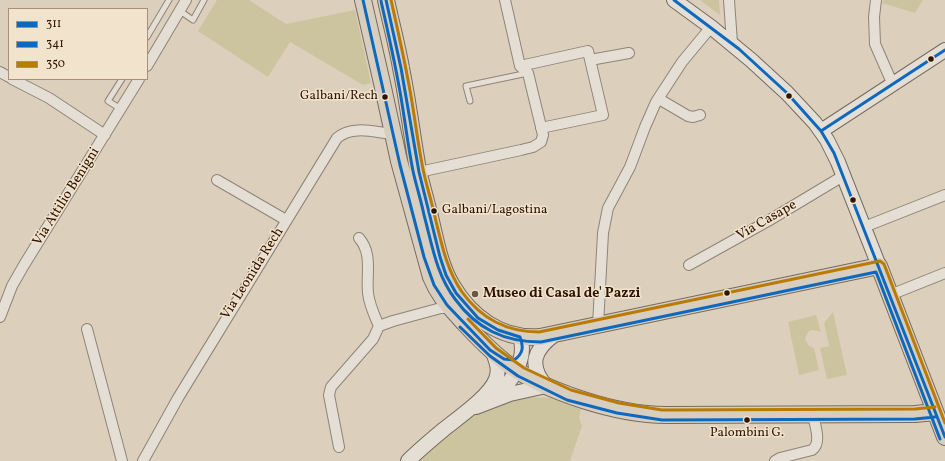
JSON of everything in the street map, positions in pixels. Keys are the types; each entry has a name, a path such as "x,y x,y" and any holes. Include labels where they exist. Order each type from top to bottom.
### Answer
{"main road":[{"path":"363,0 392,134 428,269 439,294 493,352 519,362 546,386 569,395 589,402 655,414 813,415 915,414 935,412"},
{"path":"386,0 402,68 419,172 440,257 451,285 478,318 498,330 520,337 536,338 878,266 945,437"}],"street":[{"path":"419,172 521,150 533,147 541,142 543,135 528,74 520,66 505,0"},
{"path":"674,0 732,43 780,85 808,115 834,153 878,266"},
{"path":"729,0 732,43"},
{"path":"876,0 874,17 875,44 893,85"},
{"path":"148,64 183,4"},
{"path":"598,326 603,233 606,216 612,200 630,167 645,127 659,98 682,62 711,26"},
{"path":"820,131 945,50"},
{"path":"520,66 588,51 603,115 541,128"},
{"path":"590,60 629,53"},
{"path":"14,80 49,98 105,135"},
{"name":"Via Attilio Benigni","path":"0,317 12,286 24,265 138,80"},
{"path":"659,98 688,116 693,117 700,115"},
{"name":"Via Leonida Rech","path":"143,461 178,398 337,138 346,132 356,130 392,134"},
{"name":"Via Casape","path":"689,265 768,221 843,176"},
{"path":"217,180 286,220"},
{"path":"864,228 945,195"},
{"path":"359,238 366,248 369,263 369,298 379,326"},
{"path":"890,295 945,272"},
{"path":"339,447 329,390 373,339 379,326 385,323 441,308 451,308"},
{"path":"87,330 122,461"},
{"path":"468,410 522,390 546,386 538,374 536,356 541,346 554,335"},
{"path":"492,400 502,390 519,362 523,346 520,337"},
{"path":"408,461 488,391 496,379 498,364 493,352"},
{"path":"775,461 780,458 809,451 816,446 817,439 813,415"}],"lane":[{"path":"148,35 169,0"},
{"path":"183,4 193,20 204,0"},
{"path":"470,101 466,86 528,74"},
{"path":"121,80 108,101 121,109"}],"shaded area":[{"path":"217,0 249,0 286,24 355,10 371,83 363,85 290,42 268,77 198,31"},
{"path":"700,0 719,0 720,15"},
{"path":"884,0 923,0 915,13 882,3"},
{"path":"833,312 847,375 827,379 820,348 829,346 824,323"},
{"path":"816,315 821,332 811,330 808,332 805,339 809,346 814,348 819,370 799,375 788,322"},
{"path":"525,397 550,398 581,409 579,418 582,426 570,461 417,461 446,435 482,410"}],"transit line":[{"name":"311","path":"363,0 400,165 424,257 434,285 447,305 490,350 504,359 514,360 522,350 520,337 498,330 478,318 456,293 446,275 440,257 419,172 401,68 386,0"},
{"name":"350","path":"391,0 410,91 423,169 448,264 456,283 462,292 470,302 487,317 506,327 516,330 539,332 880,261 884,264 945,423"},
{"name":"311","path":"674,0 739,49 787,93 821,131 834,153 945,437"},
{"name":"341","path":"381,1 400,92 413,171 435,258 443,279 455,299 463,309 482,326 492,332 515,340 541,342 876,272 940,439"},
{"name":"311","path":"821,131 945,50"},
{"name":"350","path":"468,319 496,348 524,368 571,390 619,403 662,410 915,409 935,407"},
{"name":"341","path":"460,327 490,356 518,376 567,400 617,413 662,420 915,419 935,417"}],"place":[{"name":"Galbani/Rech","path":"385,97"},
{"name":"Galbani/Lagostina","path":"434,211"},
{"name":"Museo di Casal de' Pazzi","path":"475,294"},
{"name":"Palombini G.","path":"747,420"}]}
